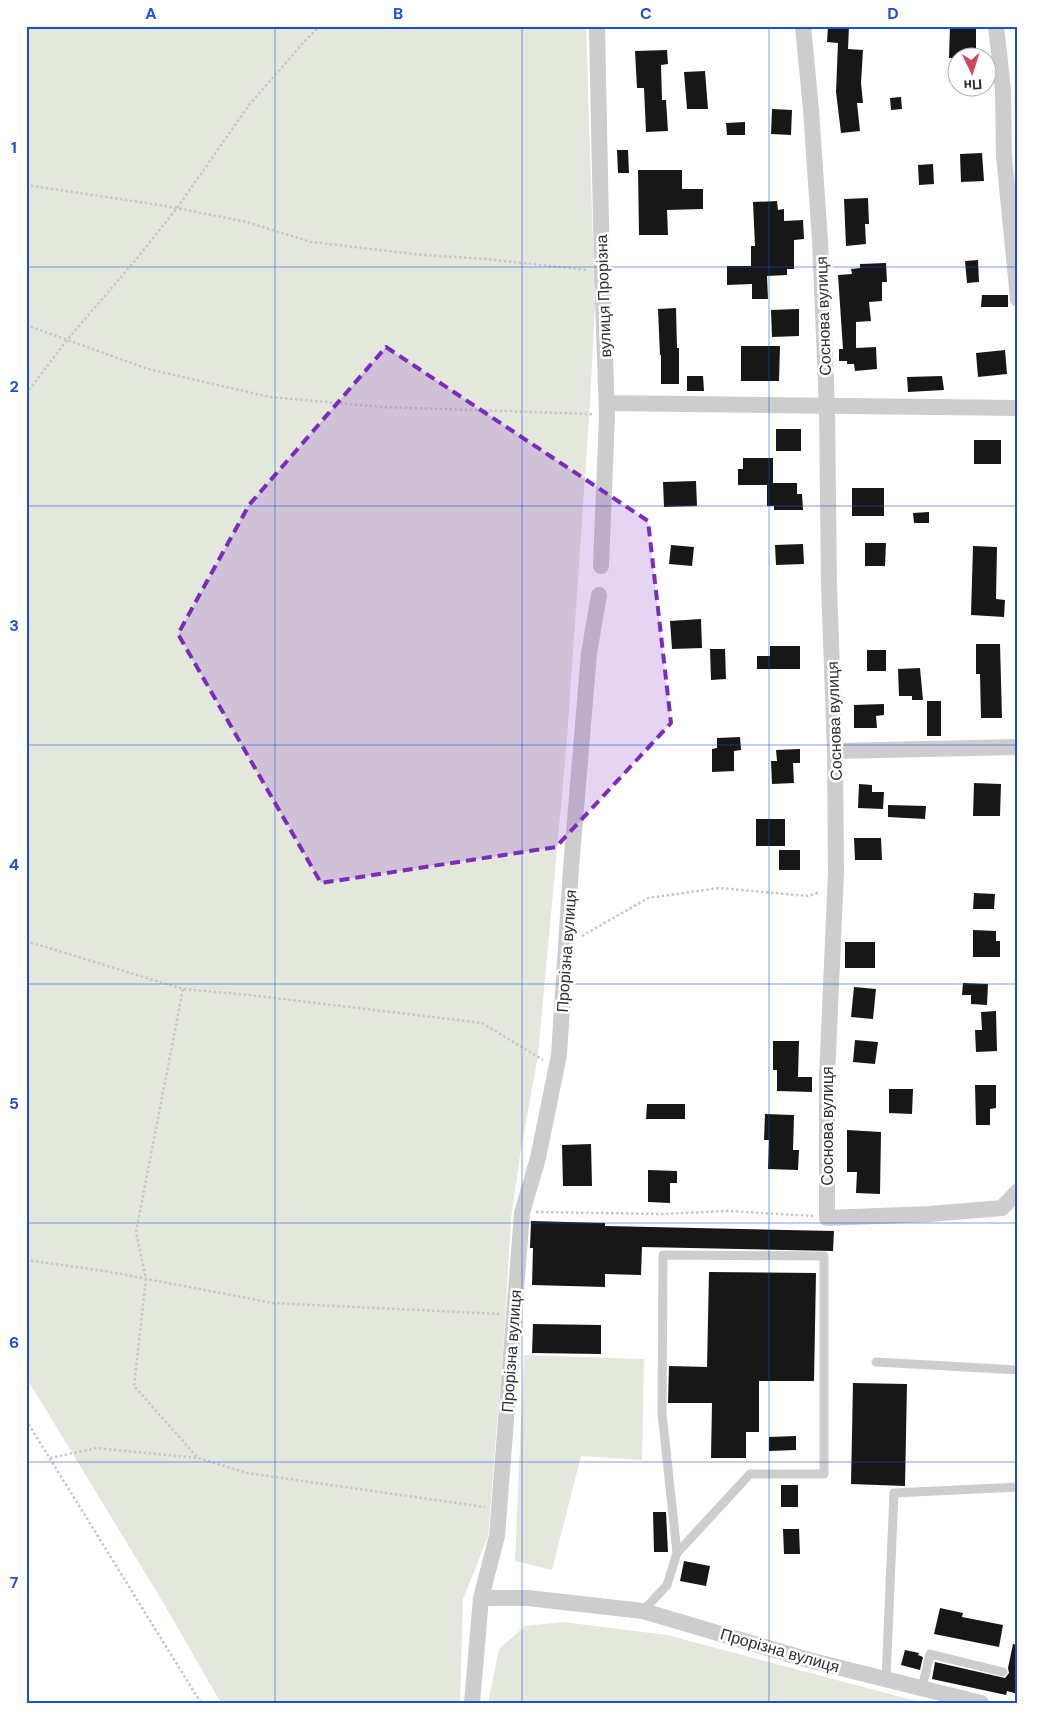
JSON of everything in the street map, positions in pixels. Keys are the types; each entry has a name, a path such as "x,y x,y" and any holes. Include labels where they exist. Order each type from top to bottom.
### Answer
{"street":[{"name":"вулиця Прорізна","path":"597,26 607,409 601,566"},
{"name":"Соснова вулиця","path":"803,26 820,241 827,406 829,586 835,751 835,887 826,1077 827,1218"},
{"path":"996,26 1003,90 1004,156 1018,299"},
{"path":"607,409 827,406 1018,408"},
{"name":"Прорізна вулиця","path":"599,595 589,653 557,1069 538,1158 522,1213 497,1536 481,1598 528,1598 643,1611 809,1660 981,1703"},
{"path":"835,751 1018,747"},
{"path":"827,1218 930,1214 1002,1208 1018,1191"},
{"path":"472,1703 481,1598"}],"lane":[{"path":"643,1611 667,1585 677,1552 662,1413 663,1255 824,1256 824,1474 750,1474 677,1552"},
{"path":"876,1362 1018,1370"},
{"path":"886,1679 894,1493 1018,1487"},
{"path":"922,1688 930,1654 1003,1672"}],"path":[{"path":"26,394 67,340 139,256 177,208 249,106 320,26"},
{"path":"26,185 177,208 246,222 311,242 602,272"},
{"path":"26,325 148,369 270,397 383,408 607,409"},
{"path":"566,945 648,898 719,888 808,896 835,887"},
{"path":"26,941 183,989 250,994 482,1023 557,1069"},
{"path":"183,989 136,1232 146,1279 134,1386 198,1458"},
{"path":"522,1213 661,1214 727,1210 827,1218"},
{"path":"26,1260 105,1271 273,1303 514,1314"},
{"path":"26,1420 201,1703"},
{"path":"50,1458 97,1448 198,1458 247,1474 499,1509"}],"highlighted area":[{"path":"386,347 648,521 671,723 556,847 321,883 178,634 249,505"}],"shaded area":[{"path":"26,26 586,26 595,305 567,740 538,1056 520,1155 511,1219 504,1337 488,1537 463,1599 460,1703 221,1703 164,1604 26,1377"},
{"path":"524,1355 644,1359 642,1460 581,1456 552,1570 515,1561"},
{"path":"563,1622 667,1635 924,1703 488,1703 499,1649 525,1626"}],"building":[{"path":"828,26 849,26 848,49 863,50 861,83 863,103 857,103 860,131 841,133 836,92 838,43 827,42"},
{"path":"950,26 976,26 976,48 949,48"},
{"path":"667,50 668,64 661,65 662,100 666,100 668,131 646,132 644,88 637,88 635,51"},
{"path":"705,71 708,109 687,109 684,72"},
{"path":"901,97 902,109 891,110 890,98"},
{"path":"772,109 792,110 791,135 771,134"},
{"path":"745,122 745,135 727,135 726,123"},
{"path":"617,150 628,150 629,173 618,173"},
{"path":"982,153 984,181 961,182 960,154"},
{"path":"933,164 934,184 919,185 918,165"},
{"path":"638,170 682,170 682,189 703,189 703,209 667,210 668,235 639,235"},
{"path":"868,198 869,224 865,224 866,244 846,246 844,199"},
{"path":"777,201 778,210 784,209 784,221 803,220 804,239 794,240 794,269 787,269 787,275 767,276 768,299 752,299 752,284 727,285 727,266 751,266 751,246 755,246 753,202"},
{"path":"978,260 979,282 967,283 965,261"},
{"path":"886,263 887,282 882,282 882,301 869,302 871,321 856,322 856,348 876,347 877,369 855,371 854,364 847,364 847,361 839,361 839,349 843,349 838,275 852,274 851,269 860,268 860,264"},
{"path":"982,295 1008,295 1008,307 981,307"},
{"path":"676,308 679,384 661,384 658,309"},
{"path":"799,309 799,336 772,337 771,310"},
{"path":"741,346 780,346 779,381 741,381"},
{"path":"1005,350 1007,374 978,377 976,353"},
{"path":"687,376 703,376 704,391 687,391"},
{"path":"942,376 944,390 908,392 907,377"},
{"path":"776,429 801,429 801,451 776,451"},
{"path":"974,440 1001,440 1001,464 974,464"},
{"path":"743,458 773,458 773,483 797,483 797,494 802,494 803,510 774,510 774,506 767,506 767,485 738,485 738,469 743,469"},
{"path":"696,481 697,506 664,507 663,482"},
{"path":"852,488 884,488 884,516 852,516"},
{"path":"929,512 929,523 914,523 913,513"},
{"path":"865,543 886,543 885,566 865,566"},
{"path":"803,544 804,564 776,565 775,545"},
{"path":"671,545 694,547 692,566 669,564"},
{"path":"973,546 997,547 996,599 1005,600 1004,617 971,615"},
{"path":"701,619 702,648 672,649 670,621"},
{"path":"976,644 1000,644 1002,718 981,718 980,674 976,674"},
{"path":"770,646 800,646 800,669 757,669 757,656 770,656"},
{"path":"710,649 725,649 726,679 711,680"},
{"path":"867,650 886,650 886,671 867,671"},
{"path":"920,668 923,700 912,700 912,696 899,696 898,669"},
{"path":"927,701 941,701 941,736 927,736"},
{"path":"884,704 884,715 876,716 877,728 854,728 854,705"},
{"path":"740,737 741,750 734,751 734,771 712,772 712,749 717,748 717,738"},
{"path":"800,749 800,763 793,763 794,783 772,784 771,761 777,761 776,750"},
{"path":"974,783 1001,784 1000,816 973,816"},
{"path":"859,784 872,785 872,792 884,792 883,809 858,808"},
{"path":"888,805 926,806 925,819 888,817"},
{"path":"756,819 785,819 785,846 756,846"},
{"path":"854,838 881,838 882,860 855,860"},
{"path":"779,850 800,850 800,870 779,870"},
{"path":"974,893 995,894 994,909 973,909"},
{"path":"973,930 996,931 996,941 1000,941 1000,957 973,957"},
{"path":"845,942 875,942 875,968 845,968"},
{"path":"963,983 988,984 987,1005 971,1004 971,995 962,995"},
{"path":"854,987 876,989 873,1019 851,1017"},
{"path":"996,1011 997,1051 976,1052 975,1030 982,1030 981,1012"},
{"path":"855,1040 878,1042 875,1064 853,1062"},
{"path":"773,1041 799,1041 798,1077 812,1077 812,1092 777,1091 777,1070 773,1070"},
{"path":"975,1085 996,1085 996,1108 990,1109 990,1125 976,1125"},
{"path":"889,1089 913,1089 912,1114 889,1113"},
{"path":"647,1104 685,1104 685,1119 646,1119"},
{"path":"765,1114 794,1115 793,1150 799,1150 798,1170 768,1169 769,1140 764,1140"},
{"path":"847,1130 881,1132 880,1194 856,1193 857,1172 847,1172"},
{"path":"591,1144 592,1186 563,1186 562,1145"},
{"path":"648,1170 677,1171 677,1183 670,1183 670,1203 648,1202"},
{"path":"531,1221 605,1223 605,1226 834,1231 833,1251 642,1247 641,1275 605,1274 605,1287 532,1285 533,1248 530,1248"},
{"path":"709,1272 816,1273 814,1381 759,1381 759,1432 746,1432 746,1458 711,1458 712,1403 668,1403 669,1366 707,1367"},
{"path":"533,1324 601,1325 601,1354 532,1353"},
{"path":"853,1383 907,1384 905,1486 851,1484"},
{"path":"796,1436 796,1450 769,1451 769,1437"},
{"path":"781,1485 798,1485 798,1507 781,1507"},
{"path":"653,1512 666,1512 668,1552 654,1552"},
{"path":"783,1529 799,1529 800,1554 784,1554"},
{"path":"684,1561 710,1566 706,1586 680,1581"},
{"path":"940,1608 963,1613 962,1617 1003,1625 999,1647 934,1634"},
{"path":"1013,1644 1018,1645 1018,1694 1007,1691 1006,1695 932,1679 935,1662 1005,1678 1009,1673 1008,1668"},
{"path":"905,1650 919,1653 918,1655 923,1657 920,1670 901,1665"}]}
